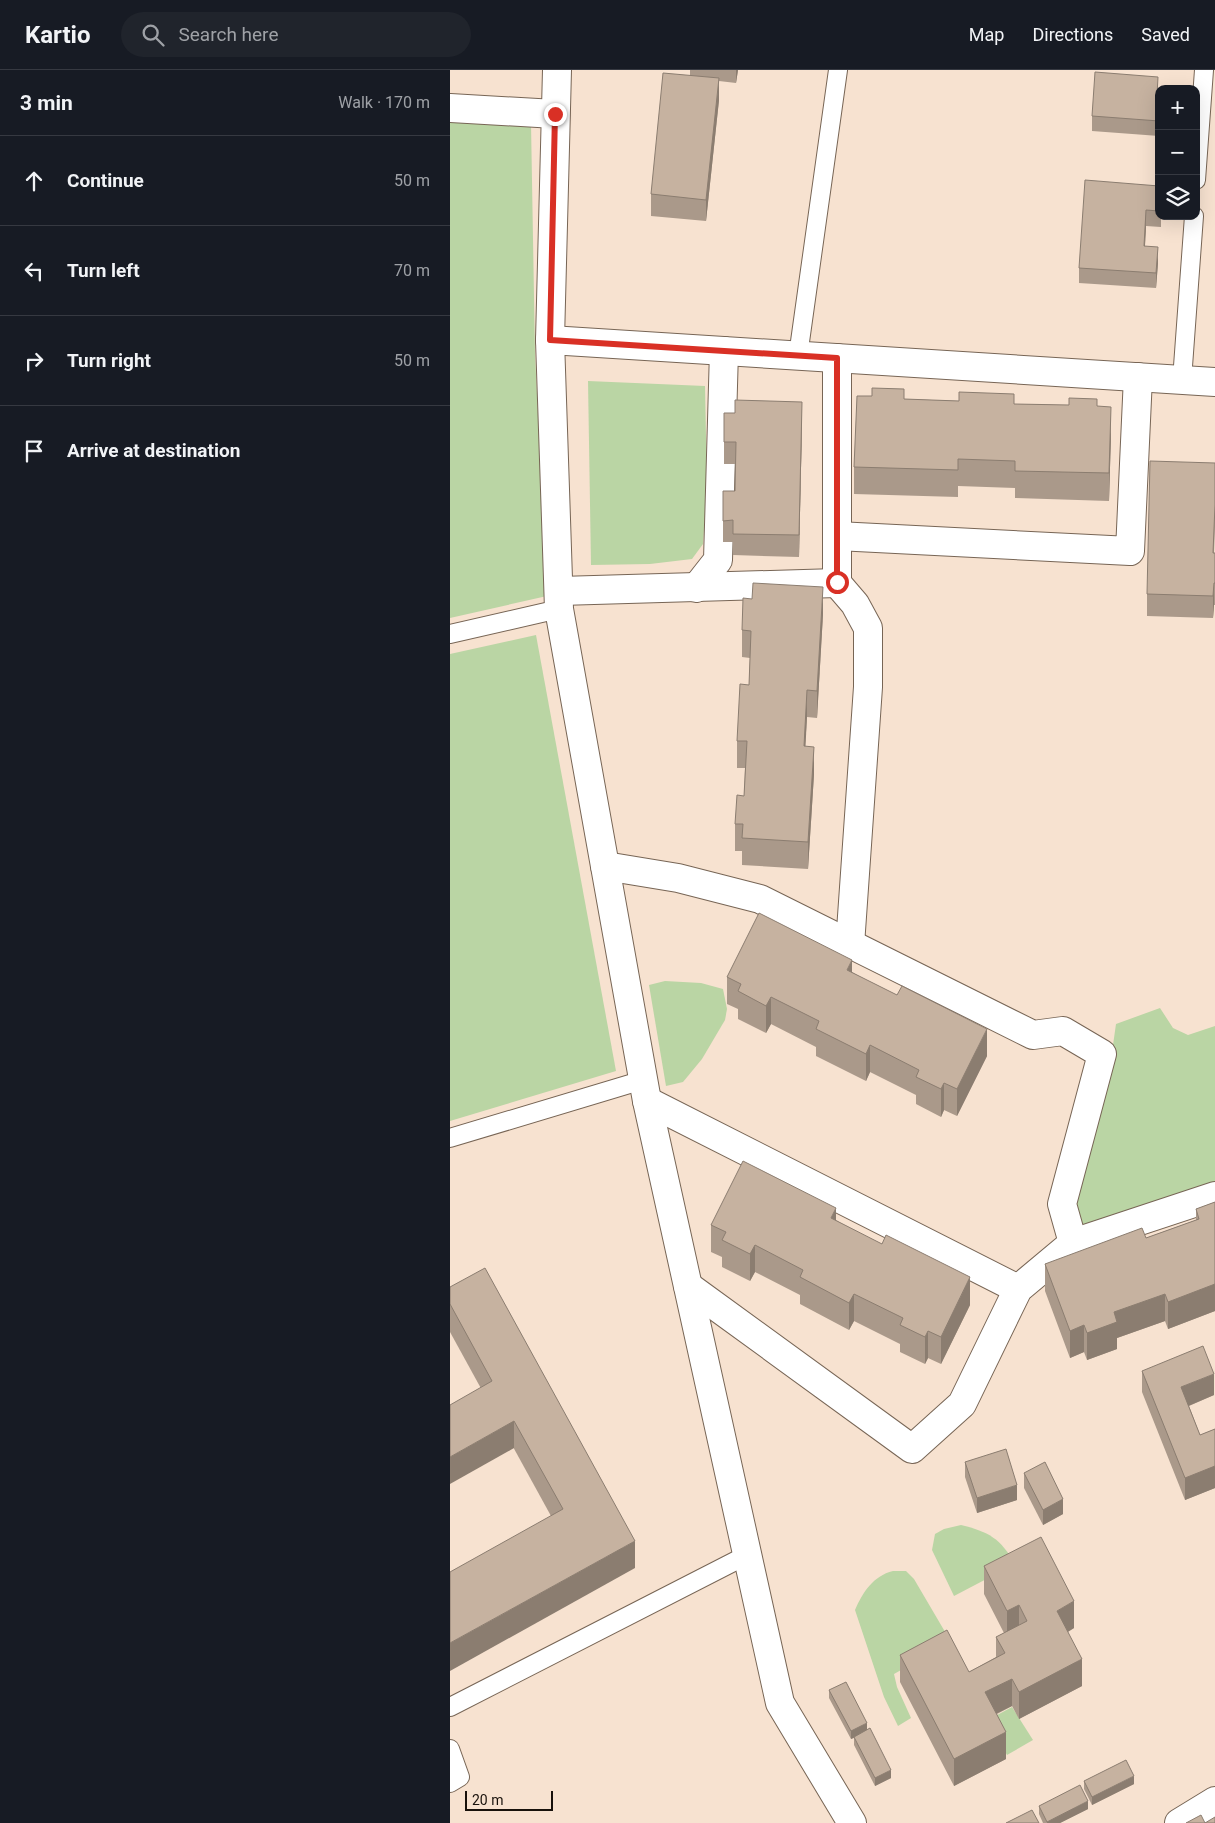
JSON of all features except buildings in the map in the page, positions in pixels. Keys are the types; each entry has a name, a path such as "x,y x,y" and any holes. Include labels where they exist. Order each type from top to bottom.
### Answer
{"street":[{"path":"557,70 550,340 560,600 645,1091 780,1703 852,1823"},
{"path":"450,108 555,114"},
{"path":"550,340 1215,382"},
{"path":"696,588 718,560 724,351"},
{"path":"837,358 837,582 856,604 868,628 868,687 850,945"},
{"path":"837,536 1130,551 1138,377"},
{"path":"560,600 696,588 837,582"},
{"path":"605,866 678,878 760,899 1033,1035 1063,1031 1102,1054 1062,1204 1072,1243"},
{"path":"645,1091 1018,1289"},
{"path":"688,1286 912,1449 962,1404 1018,1289 1072,1243 1215,1196"},
{"path":"1179,1823 1215,1801"}],"lane":[{"path":"798,356 838,70"},
{"path":"1196,175 1204,70"},
{"path":"1182,380 1194,220"},
{"path":"450,634 560,600"},
{"path":"450,1138 645,1091"},
{"path":"450,1707 747,1555"},
{"path":"450,1749 460,1778 450,1783"}],"green space":[{"path":"450,122 531,123 535,354 547,596 450,618"},
{"path":"588,381 705,386 707,486 703,544 692,559 650,564 591,565"},
{"path":"536,635 616,1071 450,1121 450,654"},
{"path":"665,981 701,983 723,989 727,1009 725,1020 702,1059 683,1082 666,1086 649,985"},
{"path":"1160,1008 1173,1028 1188,1035 1215,1026 1215,1183 1078,1226 1071,1203 1112,1052 1116,1024"},
{"path":"961,1525 979,1530 993,1537 1010,1555 1015,1564 954,1596 932,1550 935,1534 944,1529"},
{"path":"906,1571 914,1579 951,1642 894,1674 897,1687 911,1718 898,1726 884,1697 855,1610 869,1586 886,1573"},
{"path":"1012,1707 1033,1740 1007,1755 988,1720"}],"route":[{"path":"555,114 550,340 837,358 837,582"}]}
